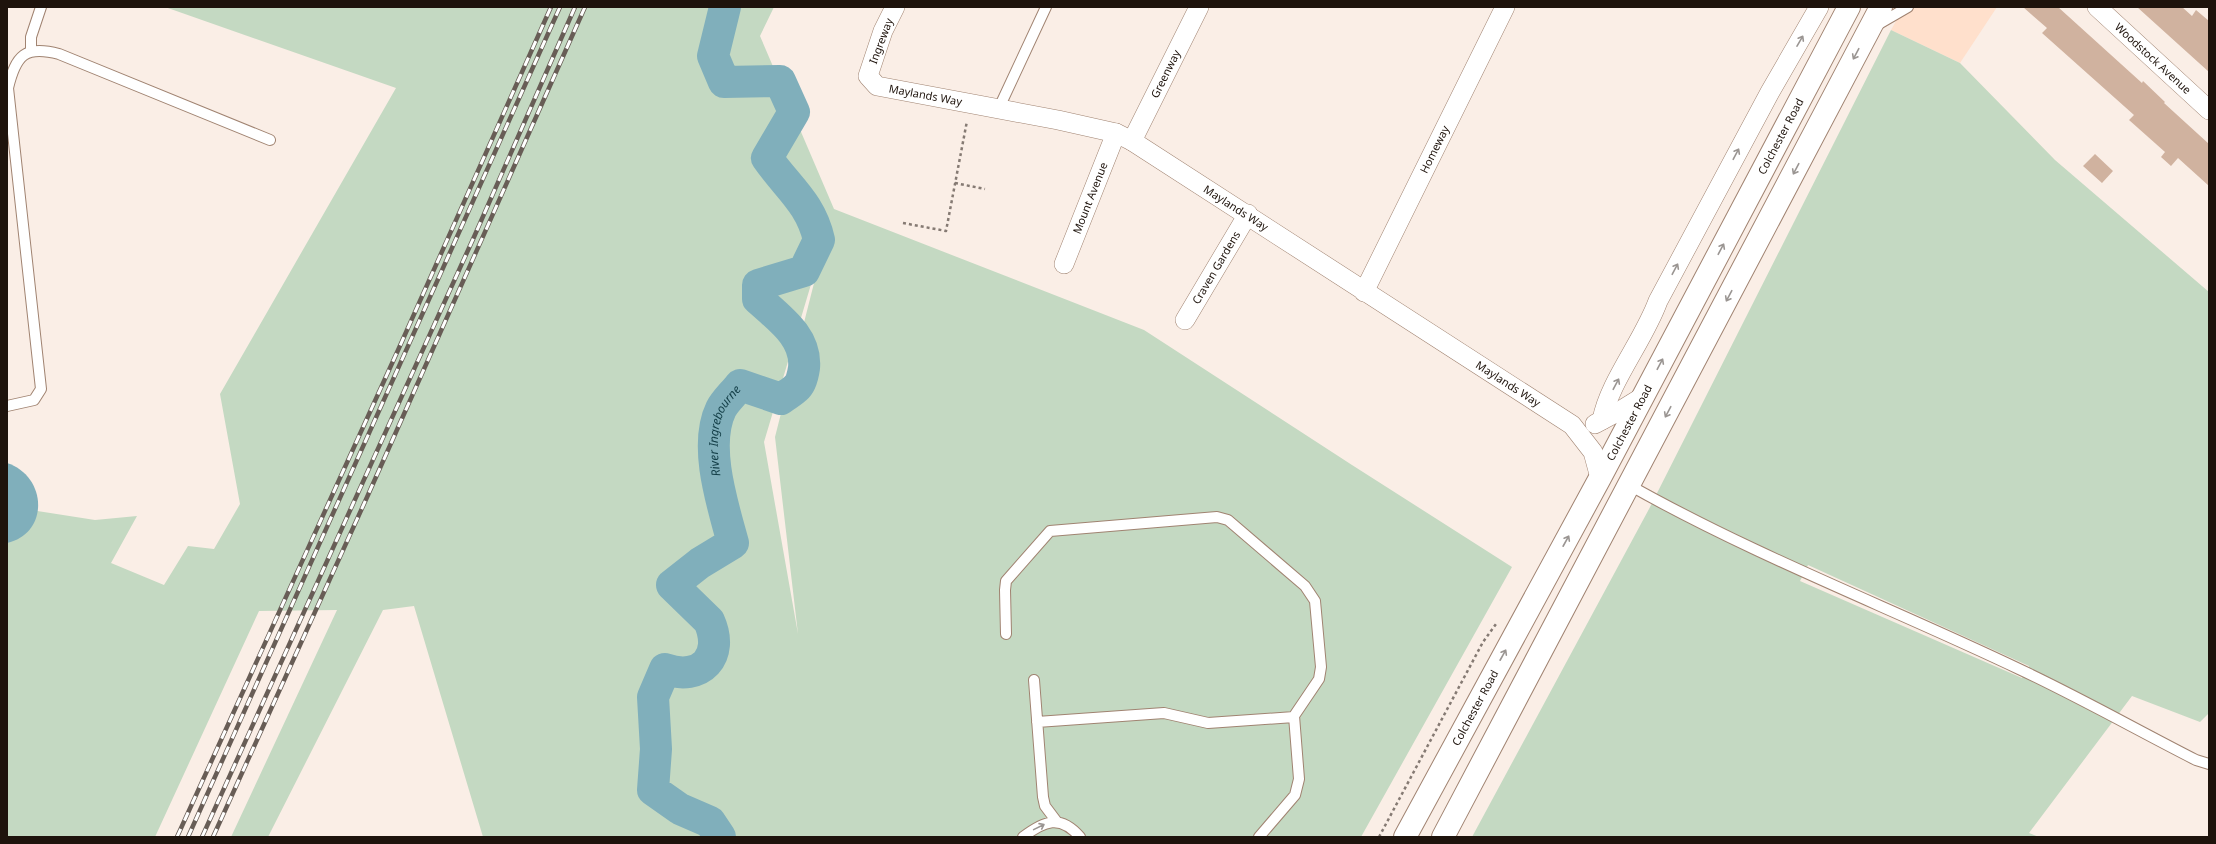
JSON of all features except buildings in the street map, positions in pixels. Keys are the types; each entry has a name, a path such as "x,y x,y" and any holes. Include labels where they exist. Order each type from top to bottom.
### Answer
{"highway":[{"path":"1443,837 1881,7"},
{"name":"Colchester Road","path":"1401,834 1436,779 1598,469 1644,396 1845,15"}],"street":[{"name":"Ingreway","path":"868,76 883,32 895,7"},
{"name":"Greenway","path":"1124,137 1198,7"},
{"name":"Homeway","path":"1364,292 1505,7"},
{"name":"Woodstock Avenue","path":"2097,7 2209,110"},
{"path":"1816,8 1845,15"},
{"name":"Colchester Road","path":"1598,469 1600,421 1606,404 1650,322 1661,294 1816,8"},
{"name":"Maylands Way","path":"868,76 877,86 1124,137 1248,214 1364,292 1572,425 1589,446 1598,469"},
{"name":"Mount Avenue","path":"1064,264 1124,137"},
{"name":"Craven Gardens","path":"1185,320 1248,214"},
{"path":"1572,425 1584,426 1600,421 1644,396"}],"lane":[{"path":"31,51 31,37 41,7"},
{"path":"998,110 1046,7"},
{"path":"1866,35 1886,19 1908,7"},
{"path":"7,406 34,400 40,394 41,389 8,88 13,68 19,60 31,51 38,49 59,54 270,140"},
{"path":"1629,485 1667,507 1804,573 2020,669 2196,760 2209,764"},
{"path":"1006,634 1006,581 1050,531 1224,518 1305,586 1315,601 1321,668 1319,679 1314,689 1298,708 1294,717 1299,779 1298,787 1295,795 1259,837"},
{"path":"1034,680 1042,797 1046,806 1057,822"},
{"path":"1037,722 1164,713 1208,723 1294,717"},
{"path":"1023,837 1040,824 1057,822 1068,825 1080,837"}],"path":[{"path":"903,223 946,231 970,105"},
{"path":"955,183 985,189"}],"shaded area":[{"path":"1904,7 1997,7 1960,63 1891,30"}],"green space":[{"path":"165,7 774,7 760,36 834,209 1144,330 1512,567 1361,837 483,837 414,606 383,610 268,837 231,837 337,610 259,611 155,837 7,837 7,509 31,510 95,520 137,516 111,563 164,585 188,546 214,549 240,504 220,394 396,88","holes":["829,224 775,437 798,634 764,442"]},
{"path":"1891,30 1960,63 2055,160 2209,292 2209,713 2200,722 2132,696 2029,833 2039,837 1472,837 1649,509","holes":["1808,565 2029,666 2022,678 1800,581"]}],"water":[{"path":"7,463 20,470 30,480 36,491 38,504 36,517 31,528 21,537 7,543"}],"waterway":[{"name":"River Ingrebourne","path":"720,837 710,822 680,809 653,790 656,749 653,697 665,669 678,672 689,672 699,669 712,655 714,645 713,634 709,621 672,585 700,563 733,543 724,512 716,476 714,458 716,424 721,409 740,385 781,399 798,386 802,376 804,357 801,347 790,329 783,321 758,299 758,285 804,271 819,240 815,227 804,205 767,158 794,112 780,81 724,82 713,56 725,7"}],"railway":[{"path":"177,837 399,348 551,7"},
{"path":"188,837 560,7"},
{"path":"202,837 474,237 575,7"},
{"path":"213,837 368,495 585,7"}]}
